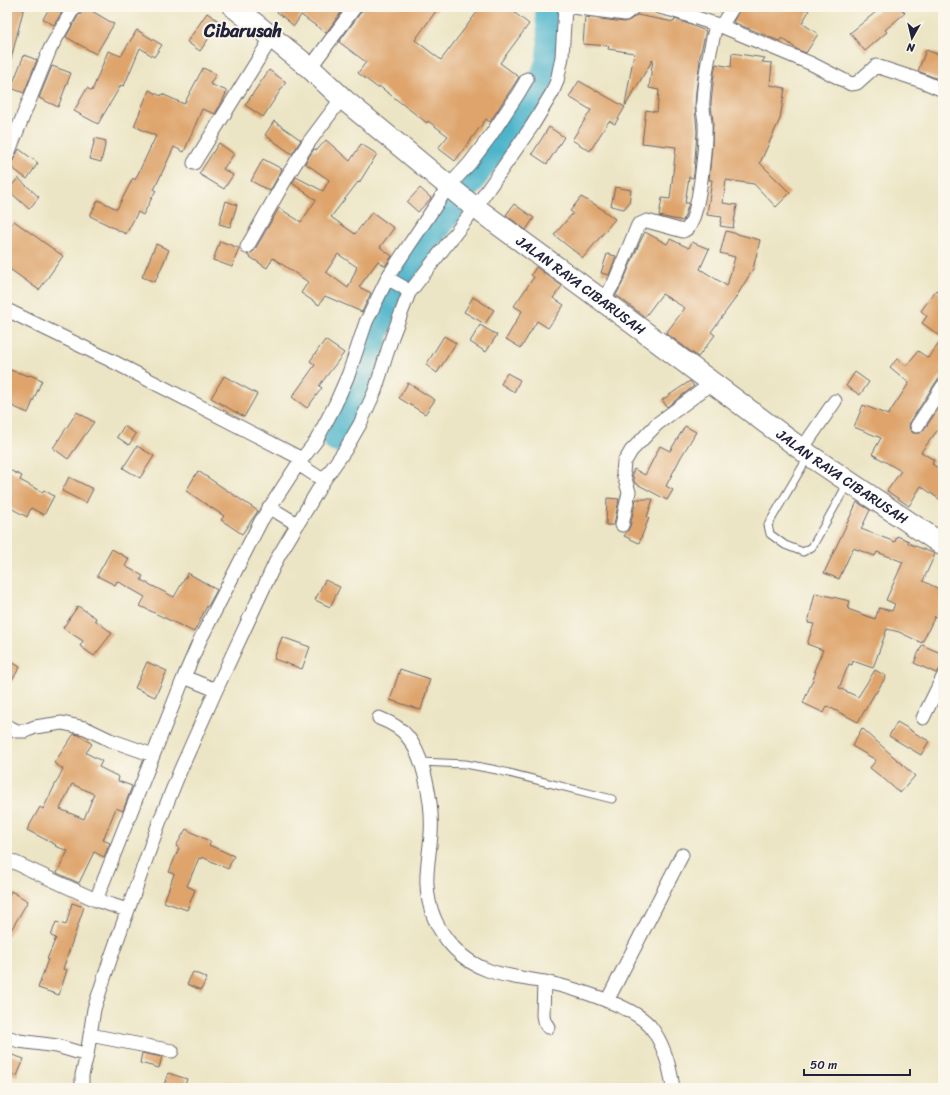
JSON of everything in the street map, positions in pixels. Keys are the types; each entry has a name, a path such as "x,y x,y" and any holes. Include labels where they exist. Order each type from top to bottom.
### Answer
{"main road":[{"name":"JALAN RAYA CIBARUSAH","path":"236,8 310,68 342,98 472,206 603,301 805,452 943,544"}],"street":[{"path":"7,156 50,49 74,7"},
{"path":"310,68 355,7"},
{"path":"82,1088 85,1055 98,994 125,909 214,689 266,582 293,522 319,477 345,450 360,424 375,391 406,290 532,126 552,93 557,81 562,57 565,7"},
{"path":"572,7 625,14 634,7"},
{"path":"659,7 718,26 812,64 852,84 857,83 876,66 922,81 943,90"},
{"path":"603,301 615,281 638,225 647,221 683,232 689,227 694,215 703,165 705,122 702,103 704,90 718,26 733,7"},
{"path":"194,163 272,37"},
{"path":"98,900 153,755 188,678 200,640 270,508 316,442 349,373 366,322 415,234 482,149 527,79"},
{"path":"247,247 305,148 342,98"},
{"path":"389,279 406,290"},
{"path":"7,310 110,360 301,463 319,477"},
{"path":"622,525 629,492 623,473 626,458 657,424 712,383"},
{"path":"917,426 943,386"},
{"path":"805,452 835,401"},
{"path":"270,508 293,522"},
{"path":"923,718 943,676"},
{"path":"188,678 214,689"},
{"path":"379,718 389,722 406,734 412,742 420,762 430,810 431,832 427,866 427,886 436,923 450,942 469,961 486,970 544,986 571,988 607,1001 642,1018 659,1039 671,1072 673,1088"},
{"path":"7,726 17,731 25,731 35,727 62,723 85,728 110,740 153,755"},
{"path":"607,1001 682,855"},
{"path":"7,859 98,900 125,909"},
{"path":"544,986 544,1021 548,1026"},
{"path":"90,1034 172,1051"},
{"path":"7,1037 19,1041 57,1046 85,1055"}],"lane":[{"path":"805,452 768,525 770,534 786,545 803,552 812,547 849,482"},
{"path":"420,762 465,764 497,770 612,800"}],"building":[{"path":"8,7 24,7 11,59 7,58"},
{"path":"50,7 65,7 54,25 43,19"},
{"path":"85,7 114,24 96,54 66,37 79,14 80,15"},
{"path":"271,7 345,7 326,33 301,15 294,26"},
{"path":"363,7 439,7 415,40 441,60 481,7 507,7 529,24 500,63 519,77 490,122 486,119 455,161 438,148 448,136 428,121 427,123 379,86 378,88 358,73 366,62 339,42"},
{"path":"741,7 802,7 809,11 802,23 818,34 806,53 798,50 782,38 779,41 733,22"},
{"path":"882,7 900,7 905,13 885,30 887,32 865,51 850,33"},
{"path":"207,13 220,22 200,51 187,42"},
{"path":"637,15 674,22 675,19 706,31 699,60 696,91 695,106 697,132 694,174 693,178 689,177 685,203 689,203 683,221 659,216 662,198 670,199 676,147 642,143 646,110 657,112 659,90 649,88 653,59 625,105 634,53 608,49 609,46 583,44 585,17 624,22"},
{"path":"137,30 162,45 154,57 140,48 124,86 121,85 98,124 74,111 87,88 92,91 108,51 121,56"},
{"path":"926,50 943,56 943,81 918,71"},
{"path":"732,53 765,58 762,62 772,63 770,85 785,88 780,119 760,163 790,193 776,207 754,184 726,180 723,203 737,205 733,228 720,226 722,217 707,215 712,180 709,180 713,122 711,104 714,74 716,64 731,67"},
{"path":"24,55 37,60 24,93 11,88"},
{"path":"52,66 71,73 58,107 39,98"},
{"path":"203,68 216,74 210,84 227,91 215,114 202,109 184,152 174,147 154,190 156,190 143,215 138,212 126,234 90,216 98,200 117,209 133,178 135,180 156,136 134,126 149,90 184,104"},
{"path":"269,70 286,82 263,117 245,105"},
{"path":"579,81 625,107 615,124 609,121 590,151 572,140 591,110 569,97"},
{"path":"274,121 301,140 292,154 265,135"},
{"path":"549,127 564,137 547,164 532,154"},
{"path":"95,138 106,141 101,162 90,159"},
{"path":"326,140 350,161 361,144 377,154 359,183 358,182 331,217 355,234 372,212 394,228 380,247 392,256 385,266 378,261 359,287 371,293 362,312 325,296 319,305 301,293 308,282 273,258 267,268 247,255 254,251 279,208 301,222 316,200 292,183 296,177 323,191 329,180 305,163 314,149 317,150","holes":["338,254 357,267 348,288 326,272"]},
{"path":"219,143 234,154 223,169 233,175 224,189 199,174"},
{"path":"19,149 38,163 27,179 7,164 12,162"},
{"path":"263,159 282,169 270,191 251,181"},
{"path":"18,178 39,197 29,209 8,190"},
{"path":"615,187 631,190 629,203 624,209 611,206"},
{"path":"420,188 431,198 418,212 407,202"},
{"path":"581,197 596,205 615,219 583,258 554,235 573,213 570,211"},
{"path":"226,201 237,205 230,227 219,224"},
{"path":"514,204 534,218 526,230 506,215"},
{"path":"14,221 63,256 39,290 7,267 7,230"},
{"path":"726,231 760,240 753,269 735,299 711,332 715,335 698,357 666,333 685,308 662,294 645,317 616,295 645,232 667,244 670,239 689,248 692,242 709,249 700,269 727,286 735,257 720,253"},
{"path":"220,241 239,248 232,267 213,260"},
{"path":"156,244 169,250 155,282 142,277"},
{"path":"607,254 616,256 609,275 601,273"},
{"path":"536,267 562,286 553,298 564,305 548,328 537,321 521,348 506,339 522,311 514,306 534,277 531,275"},
{"path":"936,290 943,295 943,338 922,323 927,316 921,311"},
{"path":"473,297 494,310 485,324 464,312"},
{"path":"480,325 497,335 486,352 470,342"},
{"path":"444,336 456,343 437,373 426,365"},
{"path":"943,338 943,374 936,382 910,422 909,426 913,433 920,433 924,430 938,409 943,412 943,423 921,452 934,460 932,464 943,471 943,502 921,486 909,506 887,491 901,471 872,454 881,438 854,427 863,405 888,415 909,383 890,367 897,359 906,366 918,351 928,358"},
{"path":"325,340 344,353 319,386 322,388 307,408 292,397 315,365 310,361"},
{"path":"7,369 42,380 28,413 7,404"},
{"path":"855,372 869,382 860,395 846,386"},
{"path":"507,373 520,380 514,392 501,384"},
{"path":"224,376 257,394 244,417 211,398"},
{"path":"690,381 694,386 667,407 662,400"},
{"path":"408,383 435,400 425,414 399,398"},
{"path":"77,412 94,422 68,459 53,448"},
{"path":"124,426 136,434 129,445 117,437"},
{"path":"685,426 696,432 666,486 673,490 667,500 635,483 632,474 634,469 645,475 660,446 670,451"},
{"path":"137,446 154,456 140,478 123,468"},
{"path":"7,469 22,476 20,480 42,492 44,490 54,496 44,515 31,508 27,517 7,506"},
{"path":"198,471 258,511 242,534 221,520 224,516 186,491"},
{"path":"69,477 93,489 86,503 62,491"},
{"path":"607,498 619,499 614,525 606,525"},
{"path":"636,499 653,499 647,517 649,518 639,543 624,536 630,527"},
{"path":"857,502 870,510 861,529 895,542 897,536 909,541 908,543 935,554 923,581 943,591 943,621 935,616 922,643 899,632 887,629 873,668 853,661 852,665 849,664 839,688 858,697 875,670 886,676 858,722 827,706 824,713 803,703 816,672 814,671 823,650 807,644 814,624 808,623 815,593 850,601 848,609 875,619 879,608 892,611 895,604 886,600 903,562 877,552 875,556 853,548 839,579 824,573"},
{"path":"112,549 129,559 125,566 143,576 141,580 174,597 188,573 217,590 194,632 140,606 145,597 117,581 115,585 97,576"},
{"path":"325,580 340,587 330,607 315,600"},
{"path":"78,606 96,618 95,620 112,633 94,656 80,646 83,641 63,628"},
{"path":"282,637 310,647 302,669 274,659"},
{"path":"922,645 943,654 943,669 936,673 914,663"},
{"path":"7,659 20,667 7,688"},
{"path":"147,662 167,671 155,697 135,688"},
{"path":"400,669 430,679 421,710 390,700"},
{"path":"897,722 929,741 921,755 889,736"},
{"path":"862,728 915,776 900,793 870,768 876,760 852,746"},
{"path":"74,734 79,735 92,744 86,753 102,761 99,767 119,777 118,781 132,786 123,811 116,808 103,840 110,843 104,857 94,852 79,883 57,873 68,851 55,846 56,845 27,830 40,807 43,809 63,769 54,763","holes":["72,784 94,794 84,819 60,809"]},
{"path":"186,829 211,842 209,845 234,856 228,869 202,857 201,859 199,858 187,886 195,890 187,910 164,902 174,874 169,872 179,848 176,846"},
{"path":"11,891 28,901 7,937 7,898"},
{"path":"72,903 84,907 63,969 67,970 59,995 38,988 47,959 56,938 51,936 56,922 66,925"},
{"path":"193,972 207,978 201,990 187,984"},
{"path":"7,1053 24,1059 17,1076 7,1073"},
{"path":"142,1053 162,1057 159,1068 140,1063"},
{"path":"168,1073 187,1079 184,1088 163,1088"}],"waterway":[{"path":"336,440 359,389 387,302 404,271 449,214 491,154 525,114 536,95 548,61 550,41 547,7"}],"district":[{"name":"Cibarusah","path":"243,31"}]}
